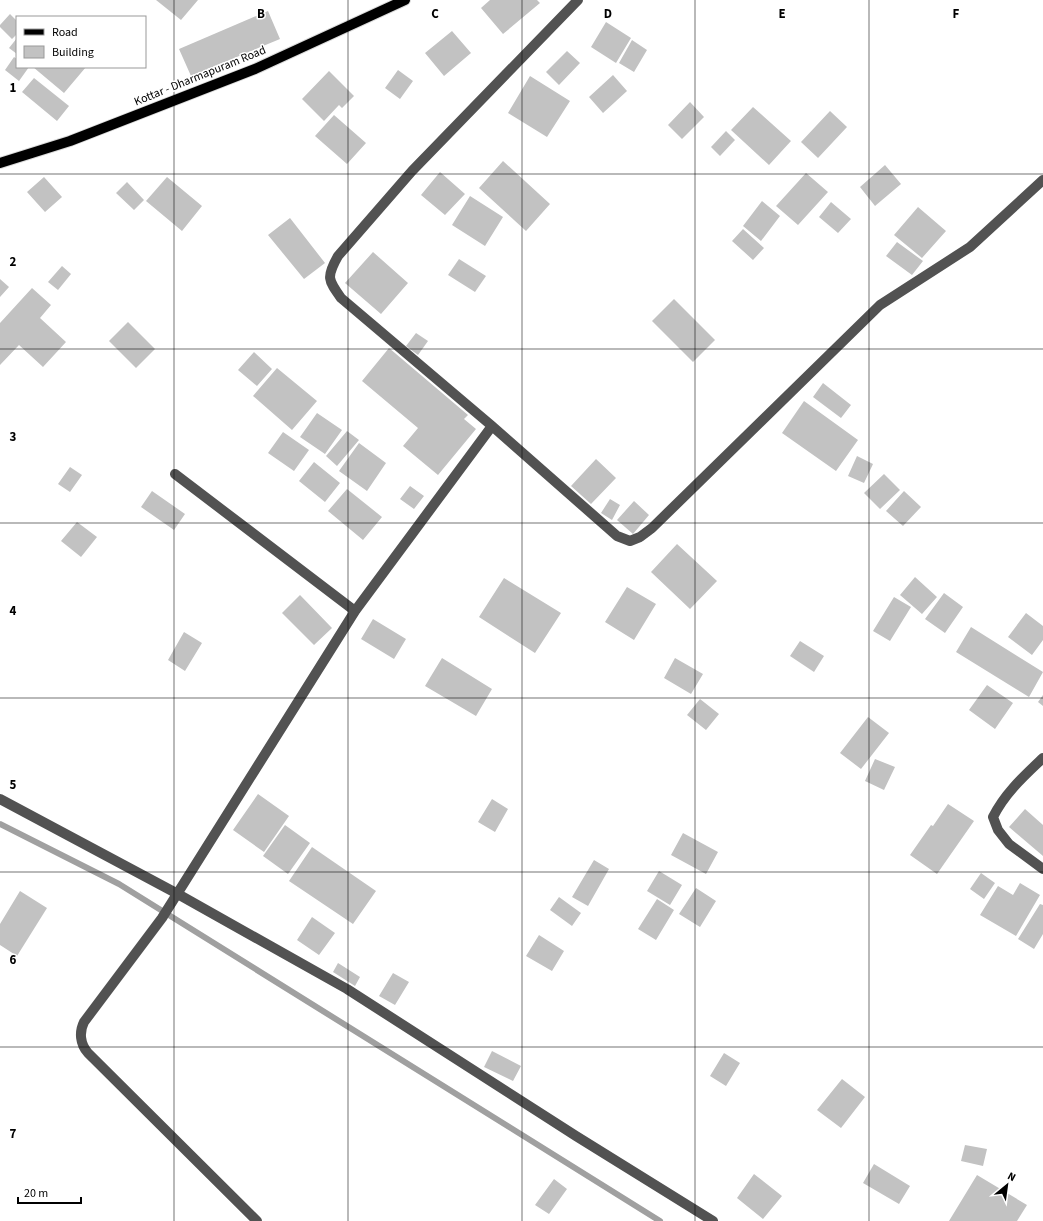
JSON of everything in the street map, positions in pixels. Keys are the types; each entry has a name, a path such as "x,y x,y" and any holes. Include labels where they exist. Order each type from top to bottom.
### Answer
{"main road":[{"name":"Kottar - Dharmapuram Road","path":"0,163 70,141 255,69 405,0"}],"street":[{"path":"578,0 412,171 338,256 330,270 330,283 341,298 492,426 617,536 630,541 640,537 652,528 880,305 970,247 1043,180"},
{"path":"257,1221 88,1053 82,1044 81,1028 162,918 176,893 355,611 492,426"},
{"path":"175,474 355,611"},
{"path":"1043,758 1013,787 999,805 993,817 998,830 1009,844 1043,869"},
{"path":"0,800 176,893 347,989 576,1136 713,1221"}],"building":[{"path":"156,0 198,0 181,20"},
{"path":"490,0 537,0 540,3 503,34 481,8"},
{"path":"268,11 280,39 191,76 179,49"},
{"path":"10,14 16,20 16,35 12,39 0,27 0,25"},
{"path":"606,22 631,38 616,63 591,47"},
{"path":"452,31 471,53 444,76 425,53"},
{"path":"16,39 16,53 9,48"},
{"path":"632,40 647,50 634,72 619,63"},
{"path":"567,51 580,63 559,85 546,72"},
{"path":"14,57 16,58 16,68 28,68 19,81 5,70"},
{"path":"34,68 85,68 64,93"},
{"path":"398,70 413,81 400,99 385,88"},
{"path":"329,71 354,96 342,108 339,105 324,121 302,99"},
{"path":"613,75 627,91 603,113 589,97"},
{"path":"530,76 570,101 547,137 508,113"},
{"path":"34,78 69,106 57,121 22,92"},
{"path":"690,102 704,117 682,139 668,125"},
{"path":"753,107 791,141 769,165 731,130"},
{"path":"830,111 847,127 818,158 801,142"},
{"path":"334,115 366,143 347,164 315,136"},
{"path":"726,131 735,140 720,156 711,147"},
{"path":"503,161 550,204 526,231 479,188"},
{"path":"885,165 901,184 875,206 860,187"},
{"path":"440,172 465,194 445,215 421,195"},
{"path":"806,173 828,192 798,225 776,206"},
{"path":"44,177 62,197 45,212 27,192"},
{"path":"167,177 202,206 182,231 146,201"},
{"path":"127,182 144,200 134,210 116,193"},
{"path":"470,196 503,217 485,246 452,225"},
{"path":"762,201 780,216 761,241 743,226"},
{"path":"831,202 851,219 838,233 819,217"},
{"path":"918,207 946,231 922,258 894,235"},
{"path":"290,218 325,263 304,279 268,235"},
{"path":"743,229 764,248 753,260 732,241"},
{"path":"897,242 923,261 912,275 886,256"},
{"path":"373,252 408,283 381,314 345,283"},
{"path":"459,259 486,276 475,292 448,275"},
{"path":"62,266 71,274 58,290 48,282"},
{"path":"0,279 9,287 0,297"},
{"path":"32,288 51,305 40,318 66,342 43,367 19,345 0,365 0,323"},
{"path":"674,299 715,340 693,362 652,321"},
{"path":"128,322 155,349 136,368 109,341"},
{"path":"416,333 428,341 418,355 406,346"},
{"path":"389,348 468,415 464,419 476,429 438,475 403,446 418,428 362,381"},
{"path":"254,352 272,369 257,386 238,370"},
{"path":"277,368 317,401 292,430 253,396"},
{"path":"823,383 851,405 841,418 813,397"},
{"path":"804,401 858,440 836,471 782,433"},
{"path":"317,413 342,430 325,454 300,437"},
{"path":"347,431 359,440 337,466 326,456"},
{"path":"283,432 309,450 294,471 268,453"},
{"path":"359,443 386,463 367,491 339,471"},
{"path":"857,456 873,464 864,483 848,476"},
{"path":"596,459 616,478 591,504 571,486"},
{"path":"314,462 340,483 325,502 299,481"},
{"path":"70,467 82,475 70,492 58,484"},
{"path":"884,474 900,490 880,509 864,493"},
{"path":"410,486 424,496 414,509 400,499"},
{"path":"347,489 382,517 363,540 328,511"},
{"path":"152,491 185,514 174,530 141,507"},
{"path":"904,491 921,507 903,526 886,511"},
{"path":"610,499 620,505 612,520 601,513"},
{"path":"634,501 649,515 633,534 617,520"},
{"path":"77,522 97,537 81,557 61,541"},
{"path":"677,544 717,581 690,609 651,572"},
{"path":"915,577 937,597 922,614 900,595"},
{"path":"504,578 561,613 535,653 479,617"},
{"path":"627,587 656,604 634,640 605,622"},
{"path":"944,593 963,607 945,633 925,619"},
{"path":"300,595 332,628 314,645 282,613"},
{"path":"894,597 911,607 890,641 873,631"},
{"path":"1026,613 1043,626 1043,640 1032,655 1008,637"},
{"path":"373,619 406,639 394,659 361,639"},
{"path":"971,627 1043,672 1029,697 956,652"},
{"path":"184,632 202,643 185,671 168,660"},
{"path":"800,641 824,656 814,672 790,656"},
{"path":"442,658 492,689 476,716 425,686"},
{"path":"675,658 703,674 691,694 664,678"},
{"path":"987,685 1013,703 995,729 969,710"},
{"path":"1043,695 1043,706 1038,702"},
{"path":"700,699 719,714 706,730 687,715"},
{"path":"868,717 889,733 861,769 840,753"},
{"path":"875,759 895,767 884,790 865,781"},
{"path":"258,794 289,816 264,852 233,830"},
{"path":"492,799 508,809 495,832 478,822"},
{"path":"948,804 974,821 937,874 910,855"},
{"path":"1025,809 1043,825 1043,856 1009,827"},
{"path":"285,825 310,843 288,874 263,856"},
{"path":"683,833 718,852 706,874 671,855"},
{"path":"312,847 376,891 353,924 289,881"},
{"path":"594,860 609,869 588,906 572,897"},
{"path":"659,871 682,885 670,905 647,891"},
{"path":"981,873 995,883 984,899 970,889"},
{"path":"1020,883 1040,895 1016,936 980,915 998,886 1013,895"},
{"path":"696,888 716,901 700,927 679,914"},
{"path":"20,891 47,908 17,956 0,945 0,924"},
{"path":"559,897 581,913 572,926 550,910"},
{"path":"657,899 674,910 656,940 638,929"},
{"path":"1040,904 1043,905 1043,934 1034,949 1018,939"},
{"path":"312,917 335,933 319,955 297,940"},
{"path":"539,935 564,951 552,971 526,956"},
{"path":"338,963 360,977 355,986 333,972"},
{"path":"393,973 409,982 395,1005 379,996"},
{"path":"492,1051 521,1066 513,1081 484,1067"},
{"path":"724,1053 740,1063 726,1086 710,1076"},
{"path":"842,1079 865,1097 841,1128 817,1110"},
{"path":"965,1145 987,1149 983,1166 961,1161"},
{"path":"874,1164 910,1186 899,1204 863,1183"},
{"path":"754,1174 782,1196 763,1219 737,1198"},
{"path":"977,1175 1027,1205 1017,1221 949,1221"},
{"path":"554,1179 567,1189 549,1214 535,1205"}],"waterway":[{"path":"0,824 119,884 660,1221"}]}
